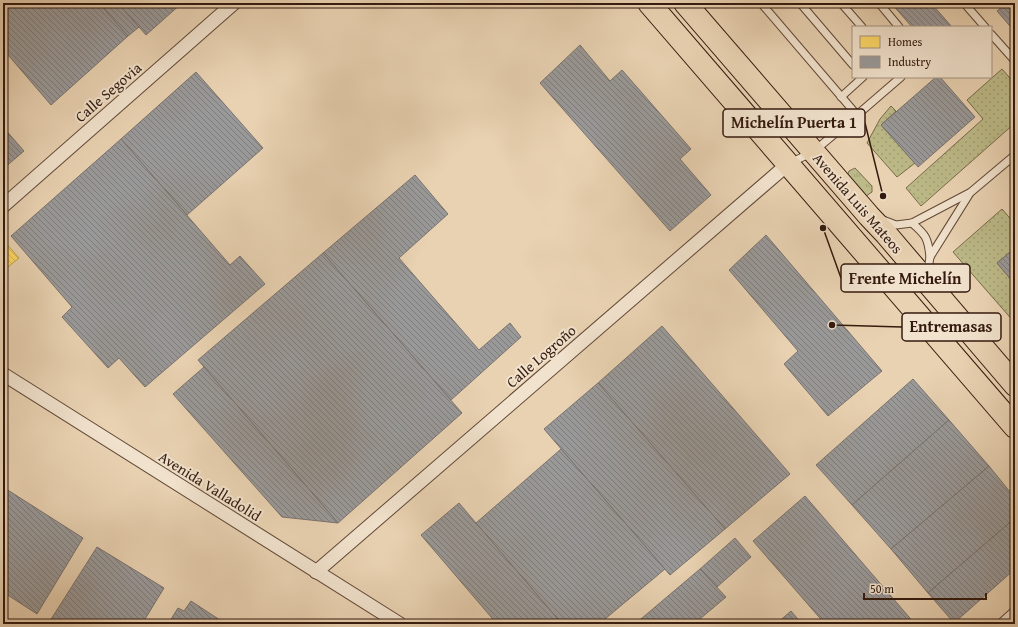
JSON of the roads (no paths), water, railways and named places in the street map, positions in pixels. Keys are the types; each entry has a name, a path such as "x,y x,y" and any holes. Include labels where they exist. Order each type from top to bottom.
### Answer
{"highway":[{"name":"Avenida Luis Mateos","path":"649,3 1015,426"},
{"name":"Avenida Luis Mateos","path":"685,3 1015,385"}],"street":[{"name":"Calle Segovia","path":"3,206 234,3"},
{"name":"Calle Logroño","path":"316,572 788,164"},
{"name":"Avenida Valladolid","path":"3,374 400,624"},
{"path":"1004,624 1015,614"}],"lane":[{"path":"760,3 857,115"},
{"path":"800,3 852,64"},
{"path":"841,3 861,26"},
{"path":"879,3 899,26"},
{"path":"964,3 984,26"},
{"path":"992,35 1015,61"},
{"path":"841,97 862,78"},
{"path":"788,164 814,152 900,78"},
{"path":"868,216 896,225 912,223 972,192 1015,155"},
{"path":"930,257 972,192"},
{"path":"912,223 922,232 929,242 930,257 926,281"}],"place":[{"name":"Michelín Puerta 1","path":"883,196"},
{"name":"Frente Michelín","path":"823,228"},
{"name":"Entremasas","path":"832,325"}]}
